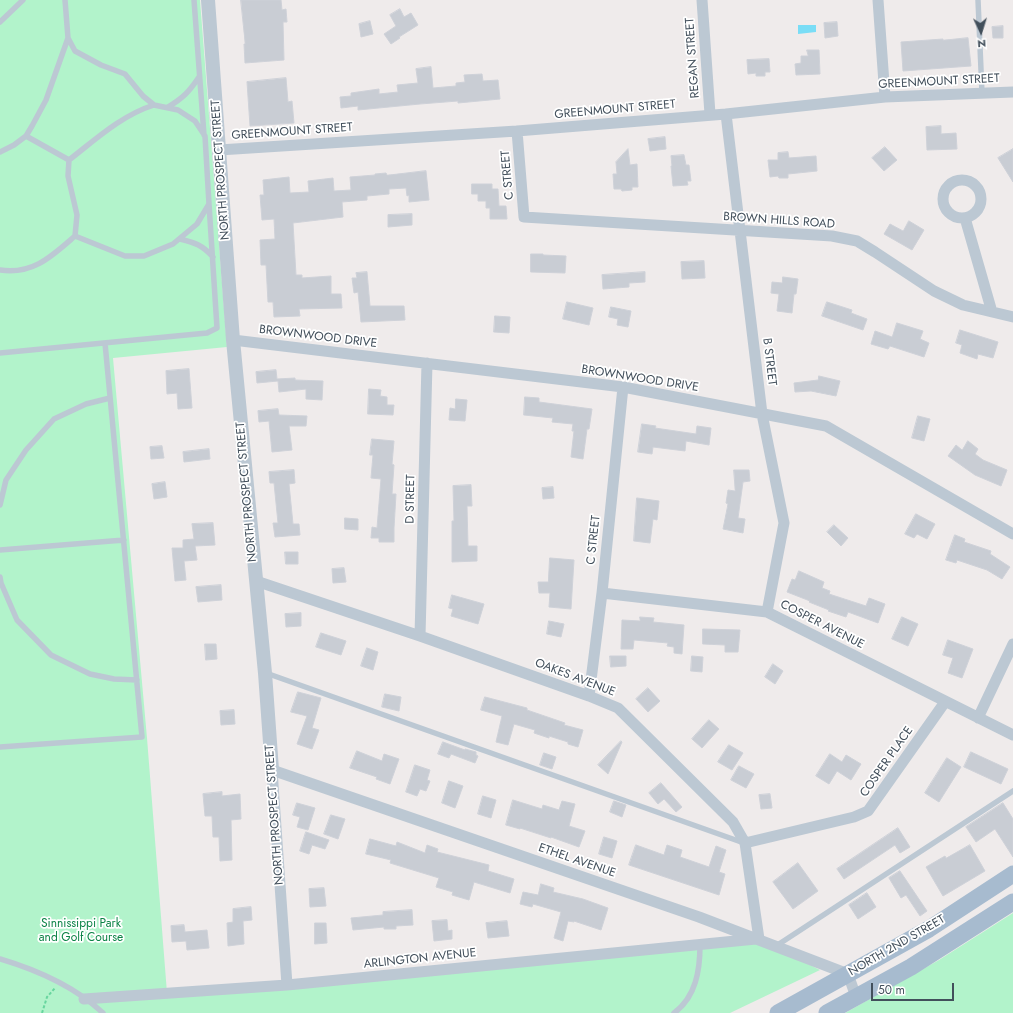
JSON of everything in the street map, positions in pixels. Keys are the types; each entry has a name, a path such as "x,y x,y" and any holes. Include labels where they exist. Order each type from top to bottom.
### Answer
{"main road":[{"name":"NORTH 2ND STREET","path":"778,1013 929,929 1013,874"},
{"name":"NORTH 2ND STREET","path":"827,1013 911,966 1013,902"}],"street":[{"name":"NORTH PROSPECT STREET","path":"208,0 233,340 265,673 287,985"},
{"name":"REGAN STREET","path":"702,0 710,114"},
{"path":"878,0 885,97"},
{"name":"GREENMOUNT STREET","path":"219,150 517,131 710,114 726,114 885,97 1013,92"},
{"name":"B STREET","path":"726,114 762,414 784,523 767,612"},
{"name":"C STREET","path":"517,131 524,217"},
{"name":"BROWN HILLS ROAD","path":"524,217 832,236 857,241 934,291 963,305 1013,317"},
{"path":"965,218 992,312"},
{"name":"BROWNWOOD DRIVE","path":"233,340 623,387 826,426 1013,534"},
{"name":"D STREET","path":"420,636 427,363"},
{"name":"C STREET","path":"589,696 602,593 623,387"},
{"name":"OAKES AVENUE","path":"256,581 420,636 589,696 618,708 733,822 745,843 759,939"},
{"name":"COSPER AVENUE","path":"602,593 767,612 1013,735"},
{"path":"978,718 1013,644"},
{"name":"COSPER PLACE","path":"745,843 854,817 868,811 945,702"},
{"name":"ETHEL AVENUE","path":"272,770 691,914 848,974"},
{"name":"ARLINGTON AVENUE","path":"84,999 287,985 759,939"},
{"path":"848,974 856,997"}],"lane":[{"path":"0,22 23,0"},
{"path":"0,152 14,145 26,136 46,100 68,38 66,0"},
{"path":"0,353 207,333 217,328 194,0"},
{"path":"978,0 982,94"},
{"path":"68,38 75,51 101,65 125,74 143,96 154,105"},
{"path":"168,107 180,100 190,91 199,77"},
{"path":"0,270 23,271 50,259 75,236 77,215 68,176 69,160 119,122 143,108 154,105 168,107 178,110 195,121 204,136"},
{"path":"26,136 69,160"},
{"path":"75,236 125,256 144,256 173,244 180,239 197,224 209,204"},
{"path":"180,239 190,241 204,247 213,257"},
{"path":"0,747 142,737 105,343"},
{"path":"0,505 6,480 26,450 54,419 86,404 110,398"},
{"path":"0,550 124,540"},
{"path":"0,577 1,583 17,620 51,655 90,674 114,680 137,680"},
{"path":"265,673 745,843"},
{"path":"776,946 1013,791"},
{"path":"674,1013 690,998 696,983 700,964 700,945"},
{"path":"0,959 28,968 60,983 102,1013"}],"path":[{"path":"42,1013 47,997 60,983"}],"green space":[{"name":"Sinnissippi Park and Golf Course","path":"0,0 200,0 227,347 113,358 147,738 167,993 759,939 820,970 730,1013 0,1013"},
{"path":"1013,913 1013,1013 845,1013 939,960"}],"water":[{"path":"798,25 816,25 816,32 798,34"}],"building":[{"path":"241,0 281,0 282,10 286,9 287,22 283,22 284,60 245,63 245,44"},
{"path":"400,9 404,17 411,13 418,25 391,44 384,34 396,26 390,15"},
{"path":"370,21 373,34 361,37 359,24"},
{"path":"837,22 838,36 825,38 824,23"},
{"path":"1003,26 1003,38 993,38 992,27"},
{"path":"968,38 971,66 903,71 901,42"},
{"path":"807,50 819,50 820,74 796,75 795,64 801,63 801,56 808,56"},
{"path":"769,59 770,72 765,72 765,76 756,76 756,73 748,74 747,60"},
{"path":"431,67 433,88 456,86 456,83 465,82 464,75 482,74 483,81 498,80 500,99 458,103 458,101 358,110 358,106 341,108 340,97 351,96 351,93 379,89 379,94 398,92 397,85 418,83 416,69"},
{"path":"286,78 288,102 292,101 294,123 250,126 247,82"},
{"path":"941,126 941,134 956,133 957,149 927,150 926,127"},
{"path":"665,137 666,149 650,151 648,139"},
{"path":"885,147 897,160 884,171 872,158"},
{"path":"628,149 630,165 637,164 638,187 632,187 632,190 622,191 621,189 614,189 613,174 617,174 616,162"},
{"path":"1013,149 1013,182 998,158"},
{"path":"788,152 789,158 816,156 817,171 788,174 788,178 779,178 778,176 770,177 768,160 778,160 778,153"},
{"path":"684,155 686,165 689,165 691,181 687,181 688,185 673,186 671,156"},
{"path":"426,171 429,200 409,202 409,195 407,196 406,188 389,189 389,194 367,196 367,200 342,202 343,217 293,223 296,275 302,275 302,278 331,276 331,294 341,294 342,308 299,309 300,316 274,317 273,302 268,302 266,265 261,265 260,240 275,239 274,219 262,220 260,195 264,195 263,180 289,177 290,193 309,192 308,181 333,178 334,191 351,190 350,177"},
{"path":"472,184 492,184 492,189 498,189 499,206 506,206 507,219 490,219 490,208 486,208 486,201 478,201 478,194 472,194"},
{"path":"412,214 412,225 388,227 388,215"},
{"path":"909,221 924,230 912,250 884,234 890,224 903,231"},
{"path":"531,254 566,256 565,273 531,272"},
{"path":"704,261 705,278 682,279 681,262"},
{"path":"367,272 370,306 404,306 405,320 361,322 358,292 354,293 352,278 357,278 356,273"},
{"path":"645,272 645,282 629,283 629,287 603,289 602,275"},
{"path":"783,277 798,279 796,294 794,294 792,313 777,311 779,294 771,293 772,282 782,283"},
{"path":"567,302 593,308 589,325 563,319"},
{"path":"827,302 852,310 851,313 867,319 863,330 822,316"},
{"path":"611,307 631,311 628,327 617,325 618,319 609,317"},
{"path":"495,316 510,317 509,333 494,332"},
{"path":"897,323 923,331 920,339 929,343 924,357 890,346 888,349 871,344 875,331 892,337"},
{"path":"960,330 998,342 993,358 978,354 977,359 960,353 962,345 956,343"},
{"path":"189,369 192,408 178,409 177,393 167,394 166,371"},
{"path":"276,370 277,379 295,378 295,380 323,381 322,400 306,399 306,389 279,392 278,381 257,383 256,372"},
{"path":"819,376 840,381 836,396 811,391 795,392 794,383 818,380"},
{"path":"369,389 381,390 380,396 387,397 387,405 394,405 393,415 368,414"},
{"path":"525,397 539,398 539,402 592,409 589,429 587,429 583,459 571,457 574,431 572,431 573,424 552,422 553,418 524,415"},
{"path":"456,399 467,400 465,421 449,420 450,408 455,409"},
{"path":"278,409 279,415 307,416 306,426 289,426 292,450 272,452 269,421 259,422 258,411"},
{"path":"918,416 930,419 924,441 912,438"},
{"path":"642,424 656,426 655,428 696,434 697,426 711,428 709,445 686,441 685,451 653,447 652,454 638,452"},
{"path":"372,439 394,441 392,494 396,494 394,542 379,542 379,538 371,538 372,527 377,528 381,479 371,478 373,455 370,455"},
{"path":"968,441 978,449 975,454 983,460 1007,470 1001,486 975,475 948,456 956,445 962,450"},
{"path":"162,446 164,458 151,459 150,447"},
{"path":"209,449 210,459 184,462 183,452"},
{"path":"294,470 295,483 289,484 293,524 299,524 300,535 275,537 273,523 278,523 274,483 270,483 269,472"},
{"path":"734,470 749,470 750,481 743,482 738,518 745,519 743,533 723,529 728,504 726,503 728,490 735,491"},
{"path":"165,482 167,497 154,499 152,484"},
{"path":"471,485 472,506 467,506 468,546 477,546 477,561 452,562 452,521 454,521 453,486"},
{"path":"553,487 554,498 543,499 542,488"},
{"path":"637,498 659,501 657,520 653,519 650,543 634,541"},
{"path":"916,514 935,524 927,539 917,534 914,538 905,534"},
{"path":"345,518 358,519 358,530 345,529"},
{"path":"213,523 215,545 195,546 197,560 184,561 186,580 175,581 172,548 183,548 183,540 194,539 192,524"},
{"path":"834,525 848,538 841,546 827,532"},
{"path":"955,535 965,539 964,542 991,551 990,554 1010,567 1002,579 987,570 957,560 956,563 946,560"},
{"path":"285,552 298,552 298,564 286,564"},
{"path":"550,558 574,560 571,609 549,607 550,593 539,593 538,582 548,582"},
{"path":"344,568 346,582 333,583 332,569"},
{"path":"799,571 824,582 822,588 830,591 829,594 866,606 869,598 885,604 878,623 848,612 846,617 828,611 829,610 809,602 810,601 787,592 792,579 795,580"},
{"path":"221,585 222,600 198,602 196,587"},
{"path":"452,595 484,604 478,624 451,616 453,609 449,608"},
{"path":"301,613 301,626 286,627 285,614"},
{"path":"640,617 654,618 653,622 684,625 682,654 674,653 674,647 667,646 668,643 634,640 633,649 621,649 622,620 640,621"},
{"path":"902,617 918,624 908,646 892,639"},
{"path":"549,621 564,624 561,637 547,634"},
{"path":"703,629 740,630 738,652 725,652 725,645 703,644"},
{"path":"321,633 346,641 341,655 316,647"},
{"path":"948,640 973,649 962,678 948,673 953,658 943,655"},
{"path":"205,644 216,644 217,659 206,660"},
{"path":"367,648 378,652 373,670 361,666"},
{"path":"610,656 626,656 626,666 611,667"},
{"path":"692,656 703,657 702,672 691,671"},
{"path":"773,664 783,671 775,684 765,677"},
{"path":"648,688 660,701 648,712 636,699"},
{"path":"298,692 321,698 312,728 319,730 312,749 297,744 307,716 291,712"},
{"path":"385,694 401,697 399,711 382,707"},
{"path":"485,697 527,708 527,710 565,723 564,725 583,730 578,747 568,744 568,742 534,733 535,730 514,724 508,745 496,742 502,716 481,710"},
{"path":"234,710 235,724 221,725 220,711"},
{"path":"709,720 719,729 702,748 692,739"},
{"path":"621,741 622,742 608,774 598,765"},
{"path":"443,742 465,750 476,752 476,755 478,756 475,763 451,754 449,758 438,754"},
{"path":"729,745 743,753 732,770 718,762"},
{"path":"357,751 382,761 384,754 399,759 390,784 376,779 377,777 350,768"},
{"path":"971,752 1008,769 1001,784 964,767"},
{"path":"544,753 556,757 552,769 540,765"},
{"path":"830,754 842,762 846,755 861,764 851,780 837,771 829,784 816,776"},
{"path":"947,758 961,767 939,802 925,793"},
{"path":"415,765 430,770 427,780 430,781 426,791 420,789 417,796 406,792"},
{"path":"739,766 754,774 746,788 731,780"},
{"path":"449,781 463,786 455,808 442,803"},
{"path":"661,783 682,807 676,812 664,799 658,804 649,793"},
{"path":"222,792 222,796 240,794 241,819 231,820 232,860 220,861 219,837 213,837 212,816 205,816 203,794"},
{"path":"770,794 772,808 761,809 759,795"},
{"path":"483,796 496,800 491,818 478,814"},
{"path":"513,800 542,809 543,805 559,810 562,801 575,804 569,826 585,831 579,847 551,837 506,825"},
{"path":"614,801 626,805 622,817 610,812"},
{"path":"297,803 315,808 308,830 297,827 300,817 293,815"},
{"path":"1003,803 1013,819 1013,857 995,829 976,842 966,827"},
{"path":"331,815 345,819 338,839 324,834"},
{"path":"898,828 910,847 900,853 895,845 844,879 837,869"},
{"path":"306,832 329,840 325,849 312,845 309,854 300,851"},
{"path":"604,837 617,841 612,858 599,854"},
{"path":"370,839 396,846 397,842 425,853 427,845 438,849 437,852 489,865 488,871 514,879 510,893 474,882 469,900 452,895 453,892 436,887 439,878 390,863 391,860 366,854"},
{"path":"636,845 664,855 667,845 682,850 680,857 709,867 716,846 726,850 719,872 725,874 719,895 629,865"},
{"path":"970,845 985,871 943,896 926,867 945,856 946,858"},
{"path":"798,863 818,891 793,909 773,882"},
{"path":"900,871 927,911 920,916 906,895 901,898 889,878"},
{"path":"541,884 554,888 553,892 583,899 608,908 601,930 574,921 568,921 563,941 554,938 561,912 533,904 532,907 520,904 523,892 538,895"},
{"path":"324,888 326,906 310,907 309,889"},
{"path":"867,893 876,907 858,919 849,905"},
{"path":"251,907 252,920 243,921 244,944 228,946 227,923 233,922 233,909"},
{"path":"412,910 413,925 396,926 396,929 384,929 384,927 353,930 351,918 383,915 383,912"},
{"path":"447,920 448,931 452,930 452,939 434,941 432,921"},
{"path":"507,921 509,936 488,938 486,923"},
{"path":"315,923 326,923 327,943 315,944"},
{"path":"184,925 185,932 207,930 209,948 187,950 186,941 172,942 171,926"}]}
